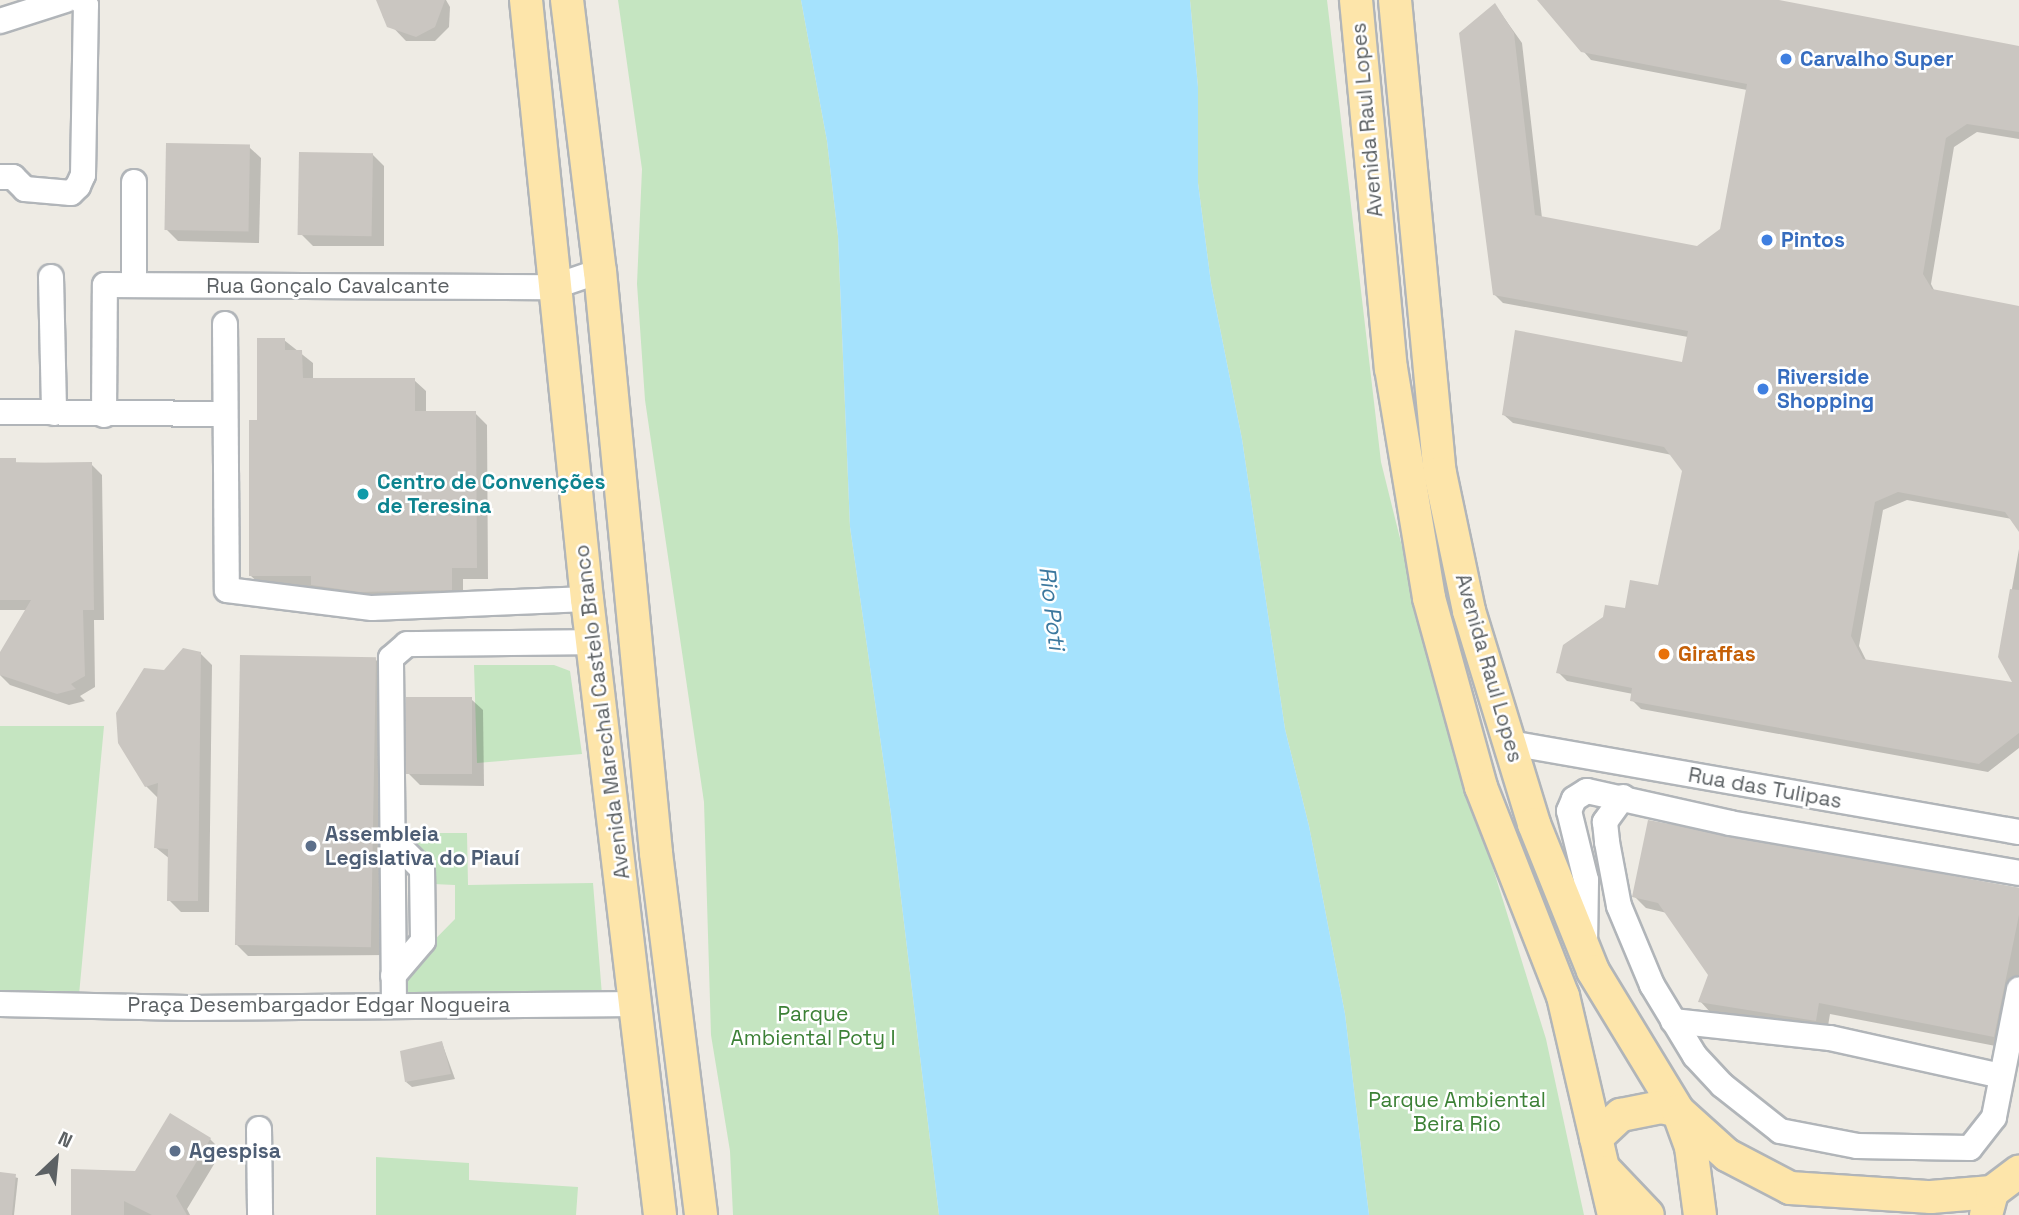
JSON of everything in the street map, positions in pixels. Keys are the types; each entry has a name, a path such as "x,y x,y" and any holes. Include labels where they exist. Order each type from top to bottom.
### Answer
{"main road":[{"name":"Avenida Marechal Castelo Branco","path":"526,0 553,287 587,599 638,1004 660,1215"},
{"name":"Avenida Marechal Castelo Branco","path":"567,0 600,271 656,853 701,1215"},
{"name":"Avenida Raul Lopes","path":"1356,0 1391,368 1429,598 1481,787 1563,996 1615,1215"},
{"name":"Avenida Raul Lopes","path":"1395,0 1440,473 1469,611 1534,824 1589,960 1634,1046 1678,1111 1691,1147 1700,1215"},
{"path":"613,817 652,812"},
{"path":"619,859 656,853"},
{"path":"1596,1138 1629,1111 1661,1107 1678,1111 1727,1155 1790,1188 1931,1196 1989,1204 2019,1172"},
{"path":"1604,1169 1648,1215"}],"street":[{"path":"0,21 66,0"},
{"path":"0,177 13,177 25,189 71,193 83,175 86,5 80,0"},
{"path":"134,182 134,284"},
{"name":"Rua Gonçalo Cavalcante","path":"104,415 104,286 553,287 600,271"},
{"path":"51,277 54,413"},
{"path":"225,324 227,590 372,608 587,599"},
{"path":"0,412 225,414"},
{"path":"394,1005 389,669 398,649 407,644 592,642"},
{"name":"Rua das Tulipas","path":"1510,743 2019,832"},
{"path":"1662,770 1674,809"},
{"path":"1589,960 1599,891 1583,816 1586,808 1614,796 2019,873"},
{"path":"1614,796 1605,822 1619,906 1652,985 1704,1066 1765,1122 1780,1131 1857,1146 1970,1148 1994,1117 2019,1042"},
{"path":"2010,1073 2019,989"},
{"name":"Praça Desembargador Edgar Nogueira","path":"0,1003 188,1008 638,1004"},
{"path":"1673,1021 1830,1038 2010,1073"},
{"path":"259,1129 260,1215"}],"green space":[{"name":"Parque Ambiental Poty I","path":"618,0 801,0 827,141 838,236 850,527 891,814 939,1215 733,1215 730,1151 711,1035 704,802 645,400 637,284 642,169"},
{"name":"Parque Ambiental Beira Rio","path":"1190,0 1327,0 1381,462 1438,691 1546,1039 1584,1215 1369,1215 1345,1014 1309,826 1285,729 1242,439 1211,283 1198,183 1198,87"},
{"path":"474,665 554,665 570,671 582,754 477,763"},
{"path":"0,726 104,726 79,995 0,994"},
{"path":"394,833 467,833 468,885 593,883 602,995 397,997 397,978 455,919 455,885 433,884"},
{"path":"376,1157 469,1163 469,1180 578,1187 576,1215 376,1215"}],"water":[{"name":"Rio Poti","path":"801,0 1190,0 1198,87 1198,183 1211,283 1242,439 1285,729 1309,826 1345,1014 1369,1215 939,1215 891,814 850,527 838,236 827,141"}],"building":[{"path":"376,0 445,0 435,27 416,37 387,27"},
{"name":"Riverside Shopping","path":"1537,0 1779,0 2019,46 2019,132 1967,124 1946,138 1923,274 1932,289 2019,306 2019,532 2005,512 1898,492 1875,502 1851,636 1863,659 2012,682 1998,657 2010,589 2019,590 2019,733 1979,764 1630,701 1632,688 1556,673 1563,645 1603,617 1605,605 1625,608 1630,580 1658,585 1682,471 1664,447 1502,415 1515,330 1682,362 1688,331 1493,295 1459,33 1495,3 1514,33 1535,215 1697,246 1720,229 1747,84 1581,52"},
{"path":"166,143 250,144 248,231 164,230"},
{"path":"299,152 373,153 372,236 298,235"},
{"name":"Centro de Convenções de Teresina","path":"257,338 285,338 285,350 302,350 303,378 415,378 415,411 476,411 477,568 452,568 452,590 360,592 311,585 311,576 249,576 249,420 257,420"},
{"path":"0,458 16,458 16,463 92,462 94,610 83,610 85,676 71,684 76,689 57,694 0,675 0,652 31,600 0,600"},
{"path":"183,648 201,652 198,901 167,901 168,849 154,848 158,783 145,787 118,743 116,713 144,668 164,670"},
{"name":"Assembleia Legislativa do Piauí","path":"240,655 376,657 371,947 235,945"},
{"path":"406,697 472,697 472,774 406,774"},
{"path":"1648,820 2019,888 2019,915 1994,1037 1819,1003 1816,1021 1698,1002 1708,975 1658,903 1632,897"},
{"path":"442,1041 451,1074 405,1082 400,1051"},
{"name":"Agespisa","path":"170,1113 211,1138 176,1196 187,1215 152,1215 124,1201 124,1215 71,1215 71,1169 135,1171"},
{"path":"0,1172 16,1174 12,1215 0,1215"}],"place":[{"name":"Carvalho Super","path":"1786,59"},
{"name":"Pintos","path":"1767,240"},
{"name":"Riverside Shopping","path":"1763,389"},
{"name":"Centro de Convenções de Teresina","path":"363,494"},
{"name":"Giraffas","path":"1664,654"},
{"name":"Assembleia Legislativa do Piauí","path":"311,846"},
{"name":"Agespisa","path":"175,1151"}]}
